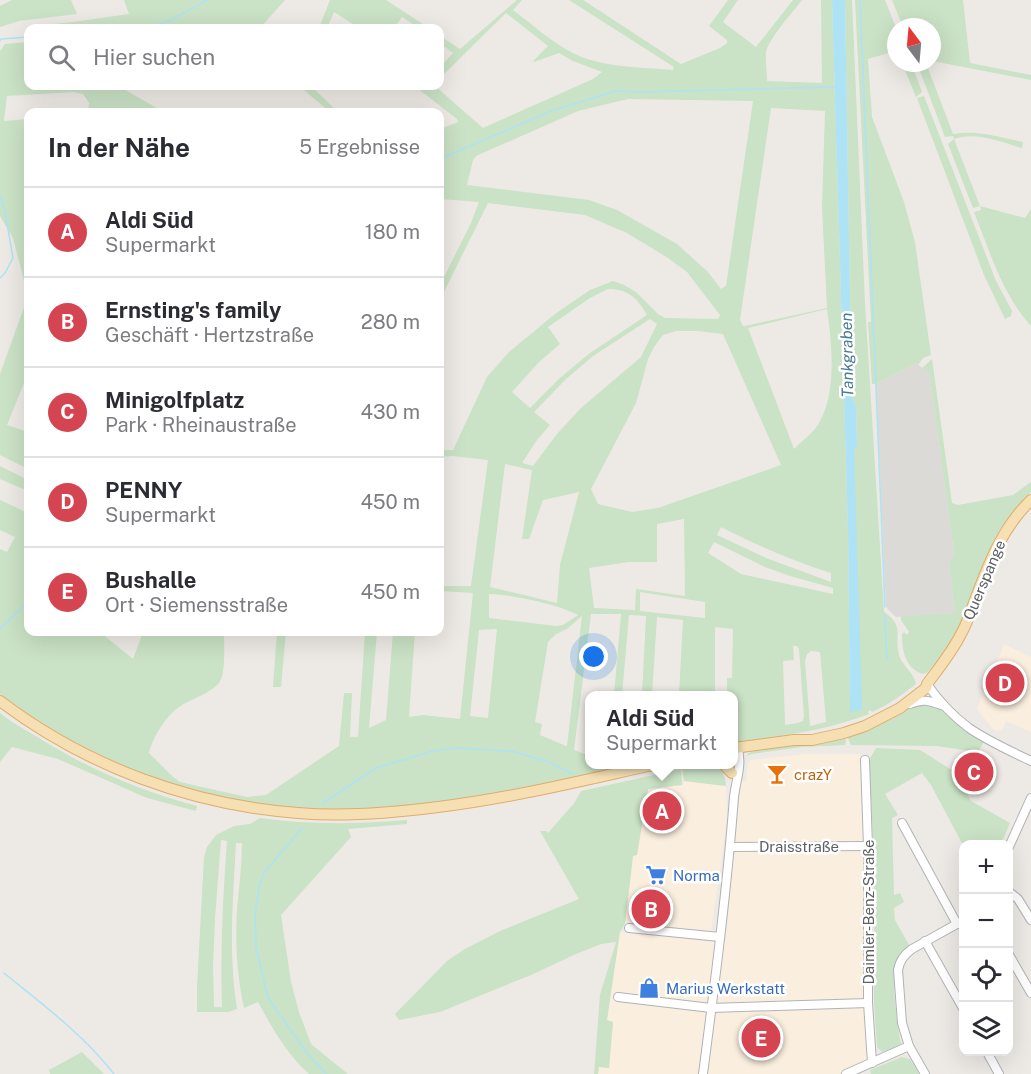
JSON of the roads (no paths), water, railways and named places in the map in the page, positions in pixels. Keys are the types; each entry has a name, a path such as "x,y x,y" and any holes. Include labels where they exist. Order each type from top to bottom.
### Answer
{"main road":[{"name":"Querspange","path":"927,684 945,661 962,633 993,554 1004,533 1031,500"},
{"path":"794,740 812,740 865,726 901,707 926,688 927,684"},
{"path":"738,749 794,740 863,720 898,703 918,687 927,684"},
{"path":"0,701 70,746 96,760 146,781 230,804 298,813 364,813 438,807 532,791 638,769"}],"street":[{"path":"927,684 935,695 969,727 1031,761"},
{"path":"901,707 919,700 928,700 946,706"},
{"path":"703,1074 731,847 740,759 738,755"},
{"name":"Daimler-Benz-Straße","path":"865,760 868,846 868,1004 872,1063"},
{"path":"732,769 736,786"},
{"path":"1012,840 1031,798"},
{"path":"902,823 959,920"},
{"name":"Draisstraße","path":"731,847 868,846"},
{"path":"1012,894 1018,899 1031,920"},
{"path":"925,1074 909,1046 902,1023 898,970 904,954 959,923"},
{"path":"629,928 720,937"},
{"path":"925,941 959,1003"},
{"path":"1013,962 1031,993"},
{"path":"618,998 711,1008 868,1004"},
{"path":"846,1074 909,1046"},
{"path":"989,1056 999,1074"}],"water":[{"name":"Tankgraben","path":"832,0 845,0 850,298 853,402 856,405 857,446 854,449 862,709 850,712 848,529"}],"waterway":[{"path":"158,24 169,21 207,0"},
{"path":"860,0 885,607"},
{"path":"0,41 1,39 24,37"},
{"path":"444,157 551,111 616,91 834,87"},
{"path":"0,195 13,258 0,278"},
{"path":"0,629 24,606"},
{"path":"885,615 887,659"},
{"path":"323,803 376,768 433,751 457,748 511,751 549,762 573,774"},
{"path":"302,828 264,873 259,887 255,916 256,947 268,998 307,1053 326,1074"},
{"path":"4,973 76,1033 114,1074"}],"place":[{"name":"PENNY","path":"1005,683"},
{"name":"Minigolfplatz","path":"974,772"},
{"name":"crazY","path":"777,774"},
{"name":"Aldi Süd","path":"662,811"},
{"name":"Norma","path":"656,875"},
{"name":"Ernsting's family","path":"651,909"},
{"name":"Marius Werkstatt","path":"649,988"},
{"name":"Bushalle","path":"761,1038"}]}
